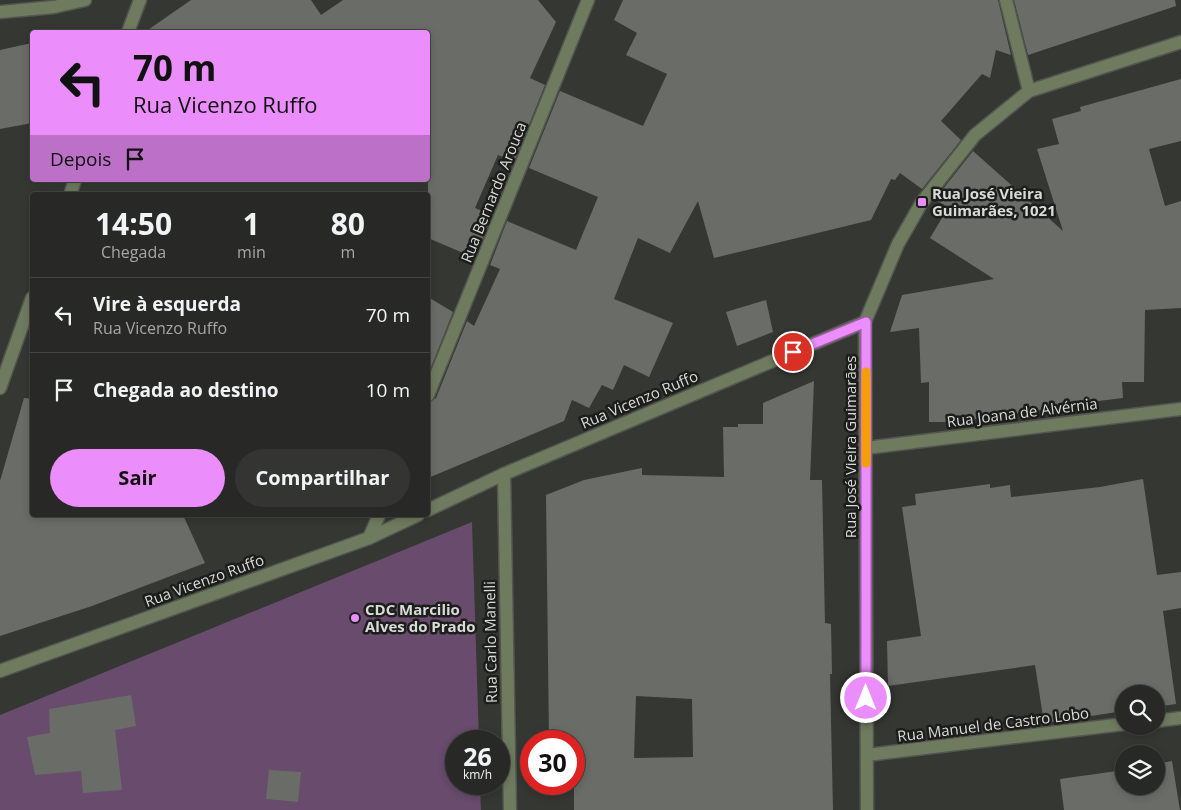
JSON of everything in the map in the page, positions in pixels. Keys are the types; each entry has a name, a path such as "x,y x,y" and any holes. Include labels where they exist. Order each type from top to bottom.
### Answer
{"street":[{"path":"0,12 54,7 85,0"},
{"path":"129,30 140,0"},
{"name":"Rua Bernardo Arouca","path":"430,390 588,0"},
{"path":"1006,0 1029,91"},
{"name":"Rua José Vieira Guimarães","path":"867,810 866,322 898,244 922,202 975,135 1029,91 1181,42"},
{"path":"0,388 30,304"},
{"name":"Rua Vicenzo Ruffo","path":"430,509 504,474 866,322"},
{"name":"Rua Joana de Alvérnia","path":"866,448 1181,409"},
{"name":"Rua Carlo Manelli","path":"504,474 510,810"},
{"path":"370,538 378,517"},
{"name":"Rua Vicenzo Ruffo","path":"0,671 370,538 414,517"},
{"path":"1165,720 1181,718"},
{"name":"Rua Manuel de Castro Lobo","path":"867,755 1115,725"}],"shaded area":[{"name":"CDC Marcilio Alves do Prado","path":"472,522 479,730 445,730 445,795 480,795 481,810 0,810 0,715"}],"building":[{"path":"191,0 311,0 321,15 343,0 538,0 556,22 530,78 545,85 514,162 498,155 475,208 492,215 475,258 430,239 430,192 428,192 428,182 430,182 430,30 148,30"},
{"path":"623,0 998,0 1011,55 996,50 990,78 982,74 941,121 961,140 922,189 900,173 895,180 891,179 871,220 714,258 698,201 670,253 638,238 614,299 673,323 649,377 624,365 613,390 602,385 589,408 572,400 564,421 430,477 430,402 436,398 467,321 474,326 500,269 490,265 507,221 576,250 598,197 529,168 560,91 643,126 667,74 626,55 637,33 614,20"},
{"path":"1014,0 1175,0 1176,6 1028,55"},
{"path":"30,43 30,123 0,129 0,50"},
{"path":"1181,79 1181,141 1149,149 1165,206 1181,201 1181,308 1145,310 1144,382 1122,382 1123,398 954,422 929,422 929,382 921,383 919,328 890,332 902,295 994,279 930,238 948,208 935,199 973,151 1063,231 1037,149 1059,144 1052,119 1081,111 1080,107"},
{"path":"430,298 453,312 430,370"},
{"path":"766,300 773,332 737,346 726,312"},
{"path":"814,381 810,480 822,480 825,623 831,624 832,674 830,674 833,810 574,810 574,795 585,795 585,730 549,730 546,495 584,480 642,468 642,475 724,477 723,427 738,427 738,424 763,424 763,403","holes":["636,696 692,699 693,757 634,758"]},
{"path":"24,398 30,399 30,517 184,517 205,563 92,606 0,636 0,481"},
{"path":"1143,479 1157,575 1181,572 1181,608 1163,611 1176,704 1165,706 1165,685 1115,685 1115,712 1044,723 1035,665 888,686 887,641 921,636 902,507 916,505 915,494 990,484 990,488 1010,485 1011,497 1100,487"},
{"path":"131,695 136,726 115,730 122,790 83,793 81,771 35,775 27,737 50,733 49,709"},
{"path":"1172,761 1180,810 1064,810 1060,779 1115,771 1115,795 1165,795 1165,762"},
{"path":"269,770 301,772 298,802 266,799"}],"slow traffic":[{"path":"866,372 866,463"}],"place":[{"name":"Rua José Vieira Guimarães, 1021","path":"922,202"},
{"name":"CDC Marcilio Alves do Prado","path":"355,618"}],"route":[{"path":"793,352 866,322 866,698"}]}
